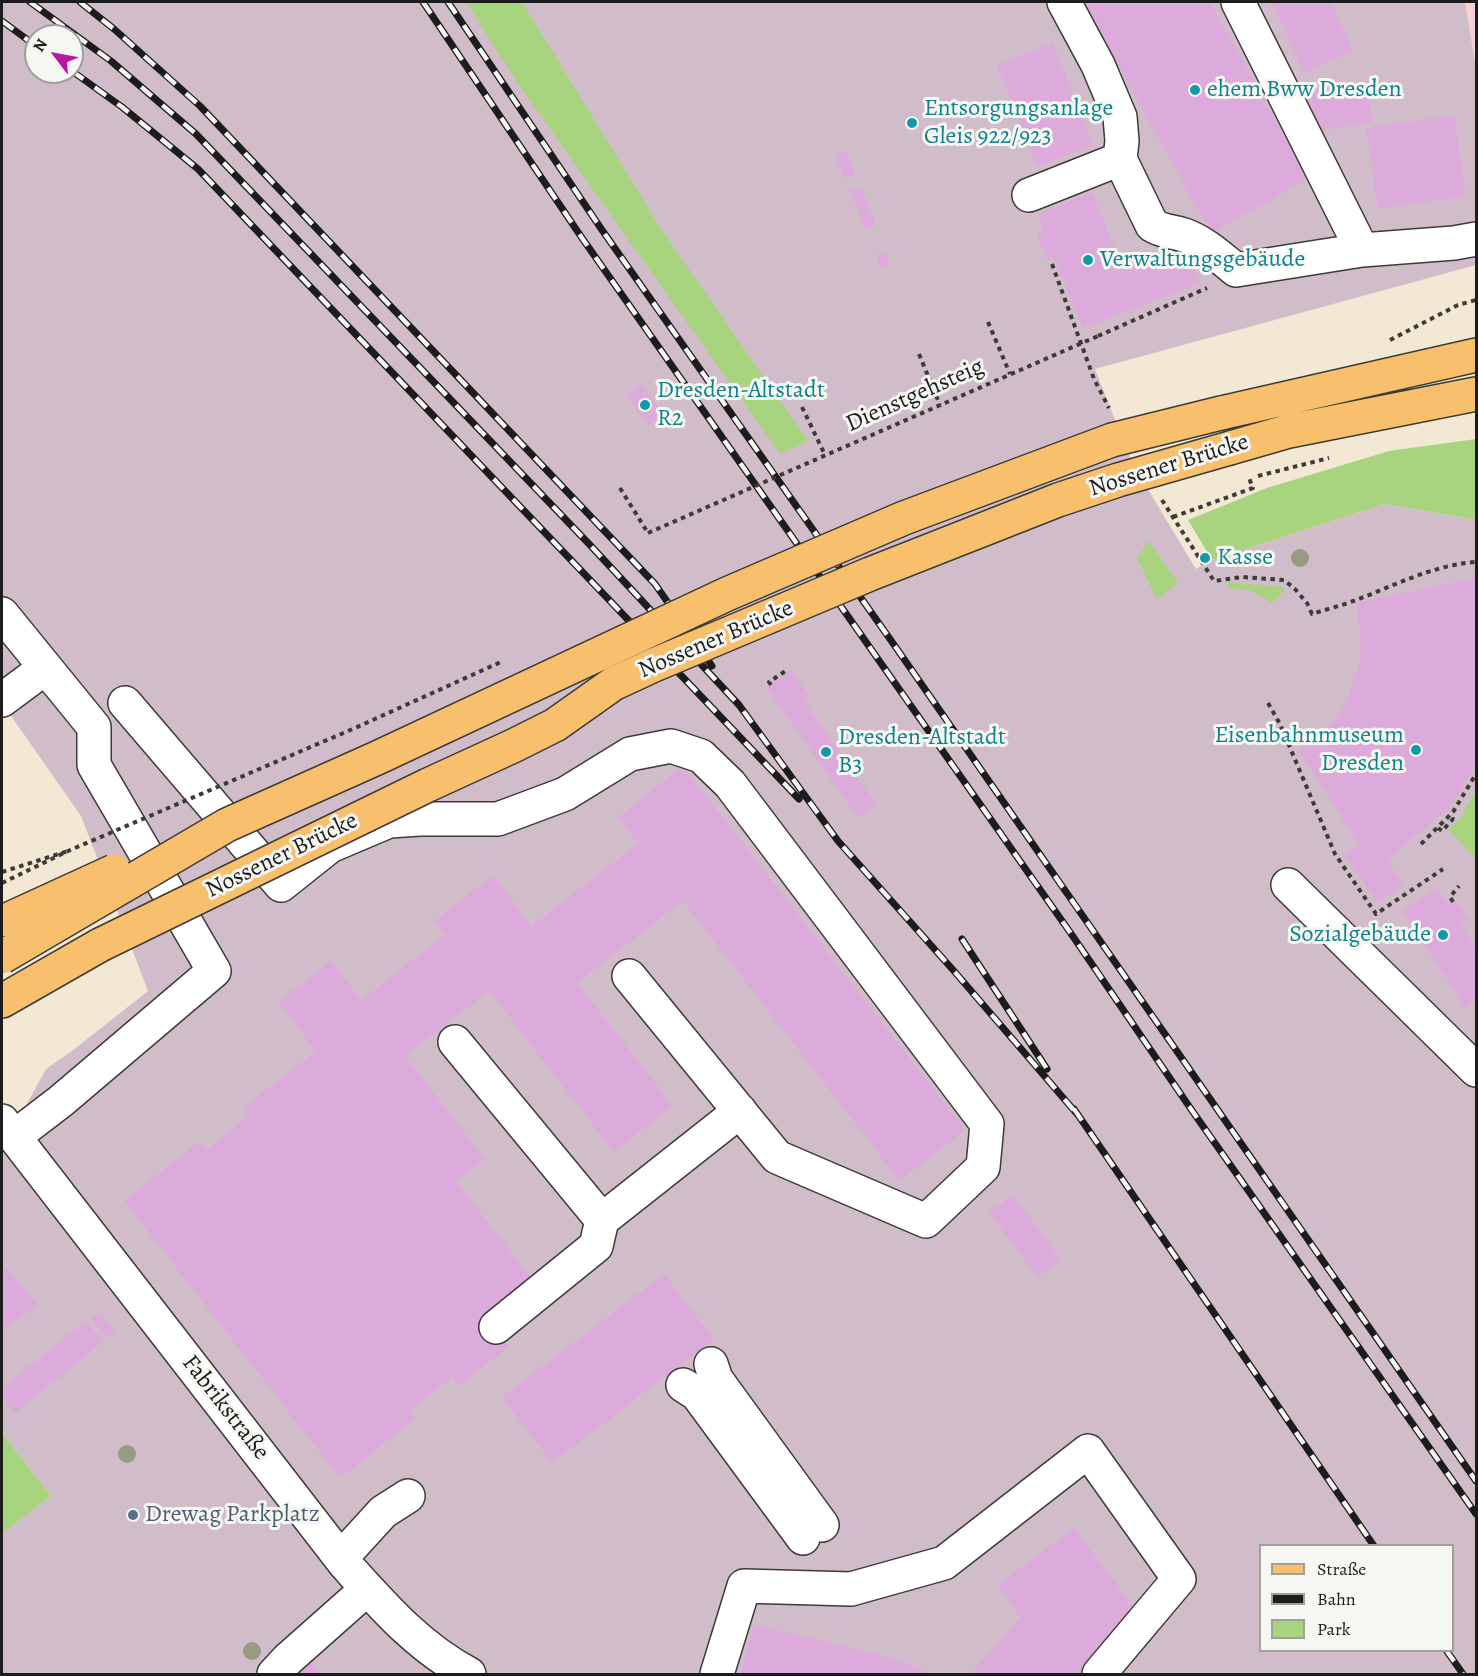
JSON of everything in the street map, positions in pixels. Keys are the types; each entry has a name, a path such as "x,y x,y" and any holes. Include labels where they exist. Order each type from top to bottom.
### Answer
{"main road":[{"name":"Nossener Brücke","path":"2,957 227,825 377,758 727,594 904,518 1112,440 1476,355"},
{"name":"Nossener Brücke","path":"2,1002 100,945 555,725 614,684 870,574 1058,500 1129,477 1289,432 1476,394"},
{"path":"2,922 76,887 227,825"}],"street":[{"path":"1064,2 1098,65 1119,117 1122,141 1120,159 1152,225 1162,231 1183,234 1211,249 1236,270 1362,250 1454,243 1476,239"},
{"path":"1238,2 1362,250"},
{"path":"1029,195 1120,159"},
{"path":"2,614 94,727 94,765 214,971 61,1101 8,1129"},
{"path":"2,700 45,668"},
{"path":"125,703 281,885 330,846 389,821 498,819 566,794 630,754 671,746 701,756 730,784 987,1124 983,1167 926,1221 777,1157 629,976"},
{"path":"1288,885 1476,1070"},
{"path":"455,1042 602,1220"},
{"path":"496,1327 596,1246 602,1220 740,1111"},
{"name":"Fabrikstraße","path":"8,1129 367,1589 393,1618 443,1661 469,1674"},
{"path":"683,1385 697,1394 812,1532 716,1379 711,1364"},
{"path":"717,1674 744,1586 851,1589 944,1563 1088,1451 1179,1580 1099,1674"},
{"path":"341,1558 383,1512 408,1496"},
{"path":"274,1674 367,1589"}],"path":[{"path":"1052,264 1094,379 1110,410"},
{"name":"Dienstgehsteig","path":"620,488 648,532 1204,290 1236,270"},
{"path":"1389,341 1458,305 1476,300"},
{"path":"988,322 1010,374"},
{"path":"919,354 940,405"},
{"path":"802,407 825,455"},
{"path":"1173,517 1253,488 1249,478"},
{"path":"1161,498 1214,581 1242,577 1284,580 1307,603 1312,614 1426,572 1455,563 1476,562"},
{"path":"771,685 769,682 786,670"},
{"path":"1268,703 1280,724 1335,854 1376,914 1443,869"},
{"path":"1422,844 1453,812 1476,774"},
{"path":"1437,827 1442,831 1453,819 1456,821"},
{"path":"2,872 68,851"},
{"path":"1453,902 1450,897 1459,886"}],"shaded area":[{"path":"2,2 1465,2 1476,68 1476,265 1095,369 1132,463 1196,569 1212,560 1385,504 1476,520 1476,1674 2,1674 2,1534 51,1496 2,1433 2,1149 46,1069 148,991 81,816 9,713 2,719"},
{"path":"1465,2 1476,2 1476,68"}],"green space":[{"path":"466,2 522,2 663,232 808,441 780,454 519,85"},
{"path":"1476,439 1476,520 1385,504 1212,560 1188,520 1267,488 1389,451"},
{"path":"1149,541 1178,583 1157,599 1137,558"},
{"path":"1228,582 1282,587 1285,590 1272,603 1252,592 1229,589"},
{"path":"1476,792 1476,859 1448,830 1460,818"},
{"path":"2,1433 51,1496 2,1534"}],"building":[{"name":"ehem Bww Dresden","path":"1083,2 1210,2 1308,179 1211,233"},
{"path":"1272,2 1331,2 1353,51 1304,73"},
{"path":"1053,43 1093,145 1037,167 997,65"},
{"path":"1367,85 1373,123 1311,132 1305,94"},
{"name":"Entsorgungsanlage Gleis 922/923","path":"913,114 918,128 912,131 906,117"},
{"path":"1454,115 1466,196 1378,209 1366,128"},
{"path":"846,151 855,175 844,178 835,154"},
{"path":"861,187 876,225 865,229 850,191"},
{"name":"Verwaltungsgebäude","path":"1092,192 1123,269 1184,245 1200,283 1083,328 1054,257 1047,260 1037,234 1044,231 1038,214"},
{"path":"885,252 890,265 881,269 876,255"},
{"name":"Dresden-Altstadt R2","path":"642,384 664,416 649,426 626,395"},
{"path":"1476,578 1476,763 1471,775 1449,808 1387,860 1404,885 1377,902 1344,855 1359,845 1299,751 1326,730 1348,697 1360,661 1361,640 1356,603"},
{"name":"Dresden-Altstadt B3","path":"791,670 809,695 803,700 877,805 858,818 767,688"},
{"path":"683,766 965,1130 900,1181 683,901 577,983 673,1106 614,1152 489,991 405,1056 485,1159 456,1181 531,1278 485,1315 509,1346 459,1386 452,1377 409,1411 415,1419 340,1478 124,1201 199,1142 206,1150 249,1116 243,1108 316,1051 278,1002 331,961 361,1000 445,935 435,921 493,875 532,926 638,843 618,817"},
{"name":"Sozialgebäude","path":"1437,888 1448,905 1456,900 1469,920 1461,925 1476,948 1476,999 1465,1007 1402,910"},
{"path":"1013,1195 1061,1260 1037,1277 989,1212"},
{"path":"6,1267 38,1305 2,1331 2,1271"},
{"path":"664,1274 714,1339 552,1463 502,1397"},
{"path":"100,1312 115,1331 106,1337 92,1319"},
{"path":"86,1321 103,1342 15,1413 2,1396 2,1388"},
{"path":"1074,1528 1135,1609 1076,1674 971,1674 1020,1617 998,1585"},
{"path":"754,1625 897,1660 931,1674 740,1674"},
{"path":"309,1661 322,1674 300,1674 298,1672"}],"railway":[{"path":"30,2 111,61 196,134 590,545 739,705 838,841 1078,1115"},
{"path":"80,2 114,29 200,106 655,584 712,666"},
{"path":"423,2 582,238 1476,1514"},
{"path":"448,2 602,230 897,649 1476,1481"},
{"path":"2,21 24,37"},
{"path":"84,80 122,107 198,169 799,799"},
{"path":"962,939 1047,1069"},
{"path":"1074,1109 1373,1544"},
{"path":"1447,1652 1463,1674"}],"place":[{"name":"ehem Bww Dresden","path":"1195,90"},
{"name":"Entsorgungsanlage Gleis 922/923","path":"912,123"},
{"name":"Verwaltungsgebäude","path":"1088,260"},
{"name":"Dresden-Altstadt R2","path":"645,405"},
{"name":"Kasse","path":"1205,558"},
{"name":"Eisenbahnmuseum Dresden","path":"1416,750"},
{"name":"Dresden-Altstadt B3","path":"826,752"},
{"name":"Sozialgebäude","path":"1443,935"},
{"name":"Drewag Parkplatz","path":"133,1515"}]}
